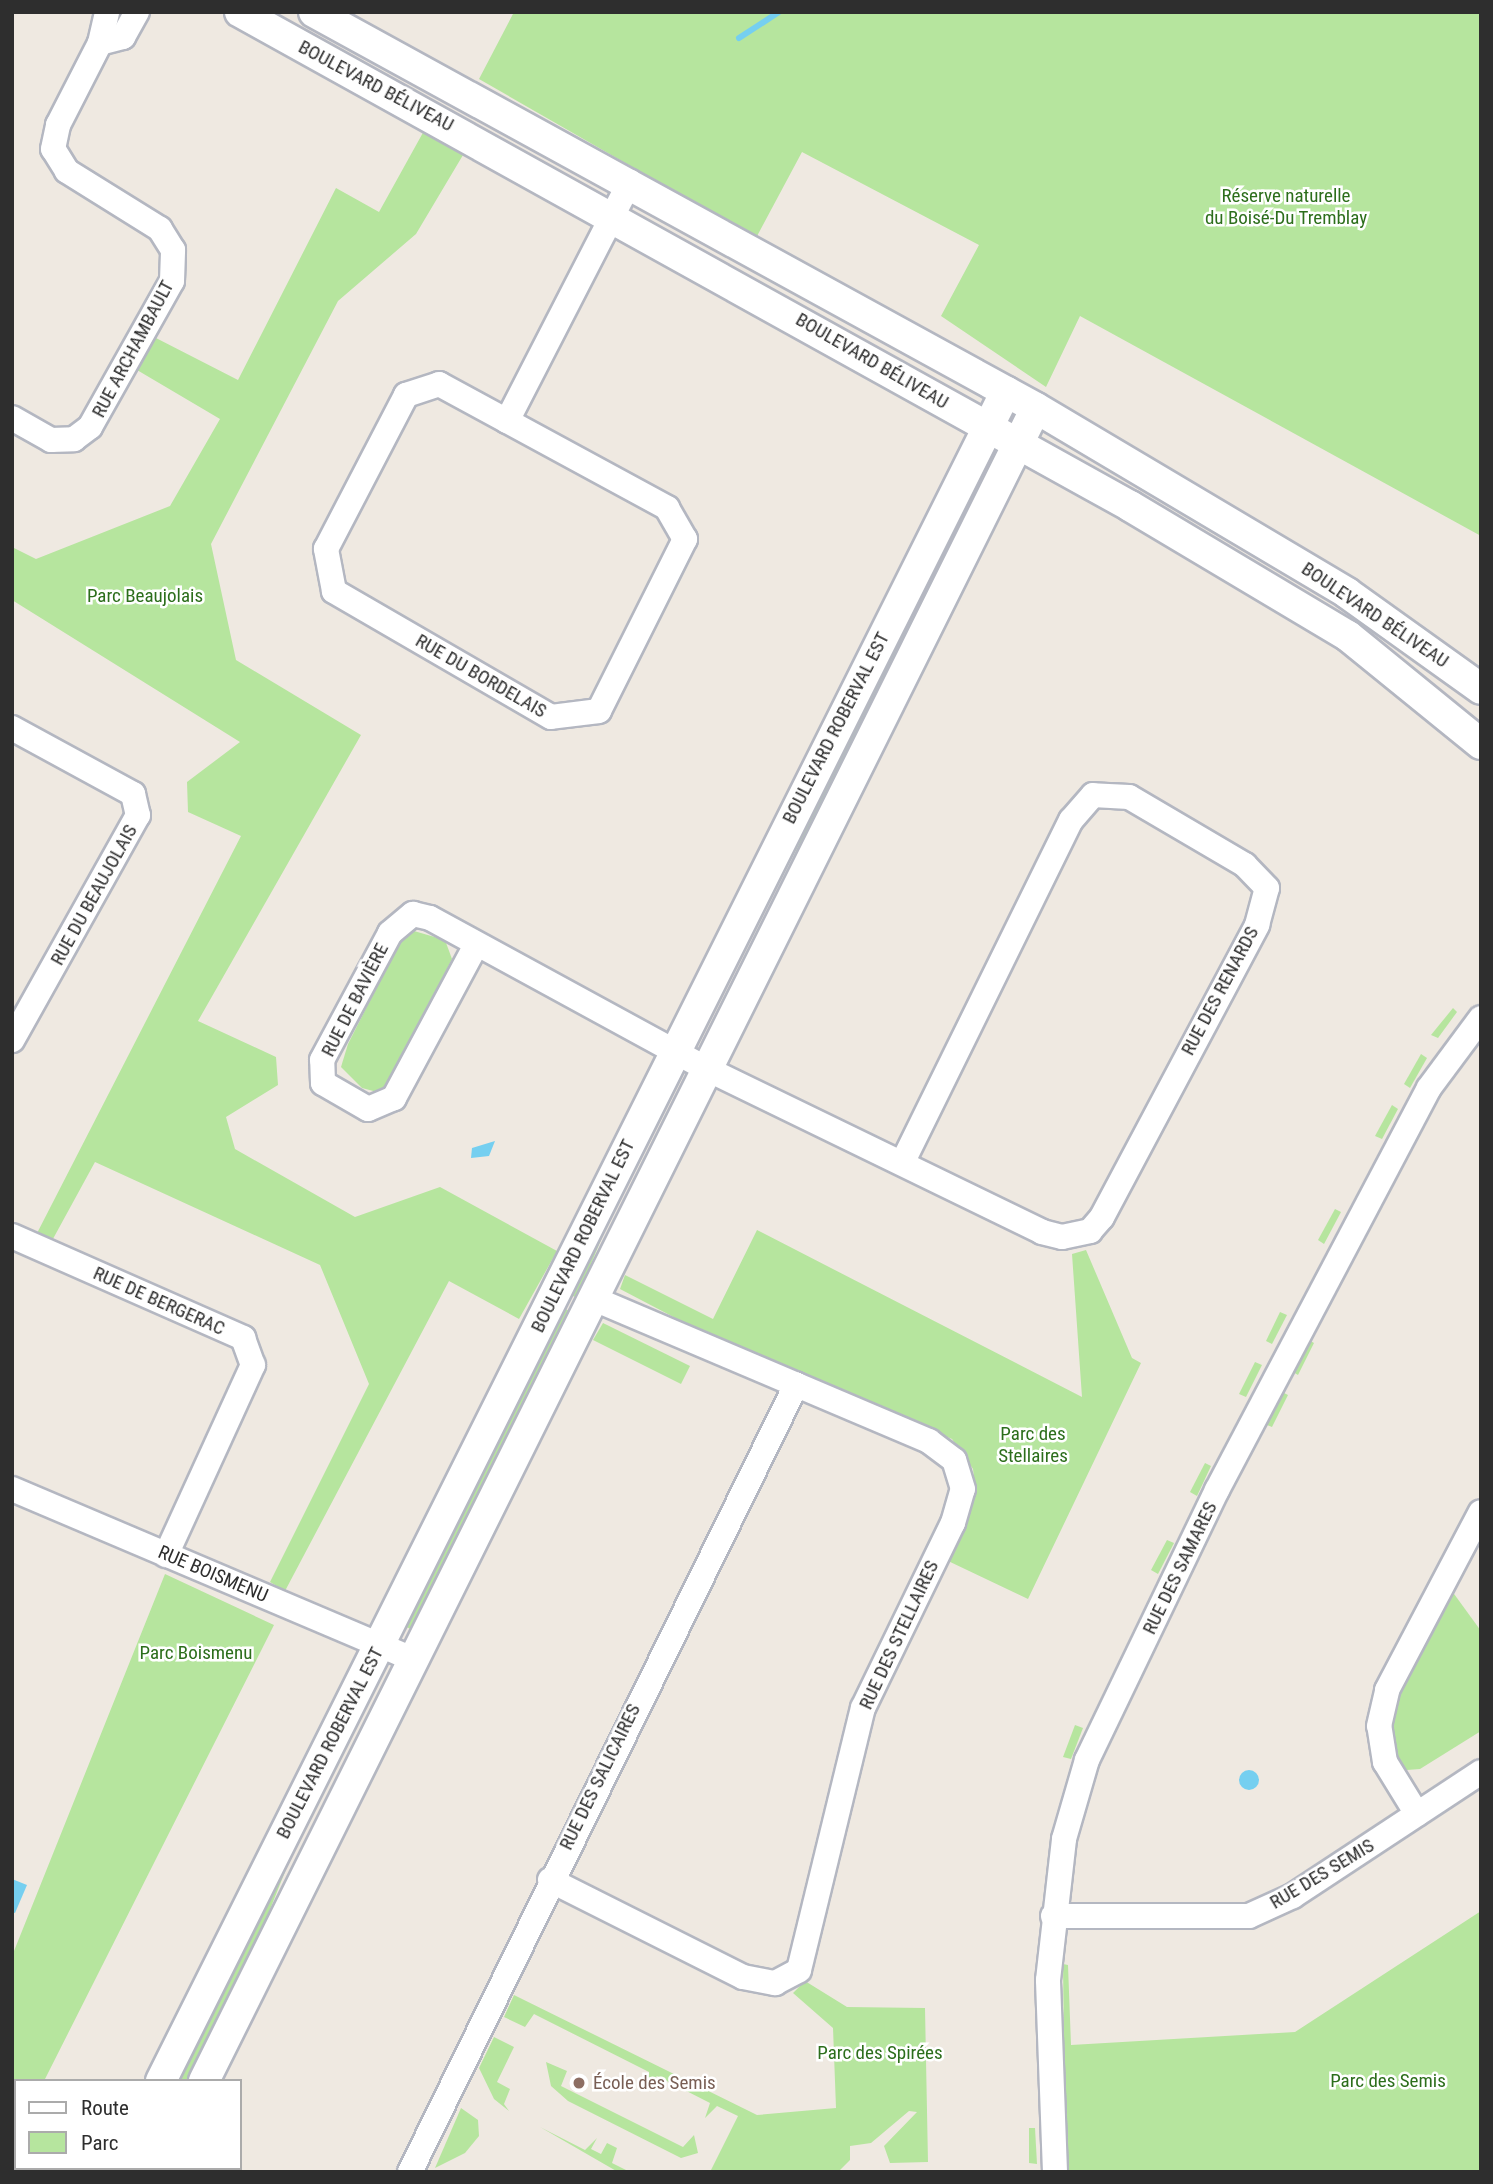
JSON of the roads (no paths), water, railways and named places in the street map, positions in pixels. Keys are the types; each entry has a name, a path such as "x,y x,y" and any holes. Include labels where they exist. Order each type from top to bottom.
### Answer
{"street":[{"name":"RUE ARCHAMBAULT","path":"12,418 51,440 74,439 90,428 172,281 173,250 160,229 67,172 53,149 58,125 100,43 107,12"},
{"path":"100,43 122,37 137,12"},
{"name":"BOULEVARD BÉLIVEAU","path":"240,12 614,214 1019,444 1348,636 1481,744"},
{"name":"BOULEVARD BÉLIVEAU","path":"314,12 630,182 1036,408 1347,593 1481,689"},
{"path":"506,421 630,182"},
{"name":"RUE DU BORDELAIS","path":"439,384 506,421 667,508 685,539 599,711 551,717 334,591 326,549 406,395 439,384"},
{"name":"BOULEVARD ROBERVAL EST","path":"162,2079 673,1051 1006,391"},
{"name":"BOULEVARD ROBERVAL EST","path":"205,2079 1036,408"},
{"name":"RUE DU BEAUJOLAIS","path":"12,728 133,794 138,815 12,1040"},
{"name":"RUE DES RENARDS","path":"709,1070 1042,1232 1062,1237 1090,1231 1257,925 1267,888 1245,865 1129,797 1093,796 1071,820 902,1163"},
{"name":"RUE DE BAVIÈRE","path":"476,945 394,1098 368,1109 323,1083 322,1060 399,921 413,914 430,918 709,1070"},
{"name":"RUE DES SAMARES","path":"1055,2172 1048,1980 1053,1916 1064,1839 1087,1760 1217,1490 1429,1088 1481,1018"},
{"name":"RUE DE BERGERAC","path":"12,1236 243,1338 253,1365 166,1555"},
{"name":"RUE DES STELLAIRES","path":"550,1880 743,1977 785,1981 804,1961 863,1708 953,1523 963,1489 954,1460 943,1449 594,1299"},
{"name":"RUE DES SALICAIRES","path":"410,2172 550,1880 796,1385"},
{"name":"RUE BOISMENU","path":"12,1489 413,1659"},
{"path":"1417,1814 1385,1762 1379,1726 1387,1690 1481,1512"},
{"name":"RUE DES SEMIS","path":"1053,1916 1249,1916 1293,1896 1481,1772"}],"water":[{"path":"495,1141 489,1156 471,1158 472,1148"},
{"path":"1249,1770 1256,1773 1259,1780 1256,1787 1249,1790 1242,1787 1239,1780 1242,1773"},
{"path":"12,1879 27,1885 15,1913 12,1912"}],"waterway":[{"path":"739,38 779,12"}],"place":[{"name":"École des Semis","path":"579,2083"}],"park label":[{"name":"Réserve naturelle du Boisé-Du Tremblay","path":"1286,207"},
{"name":"Parc Beaujolais","path":"145,596"},
{"name":"Parc des Stellaires","path":"1033,1445"},
{"name":"Parc Boismenu","path":"196,1653"},
{"name":"Parc des Spirées","path":"880,2053"},
{"name":"Parc des Semis","path":"1388,2081"}]}
